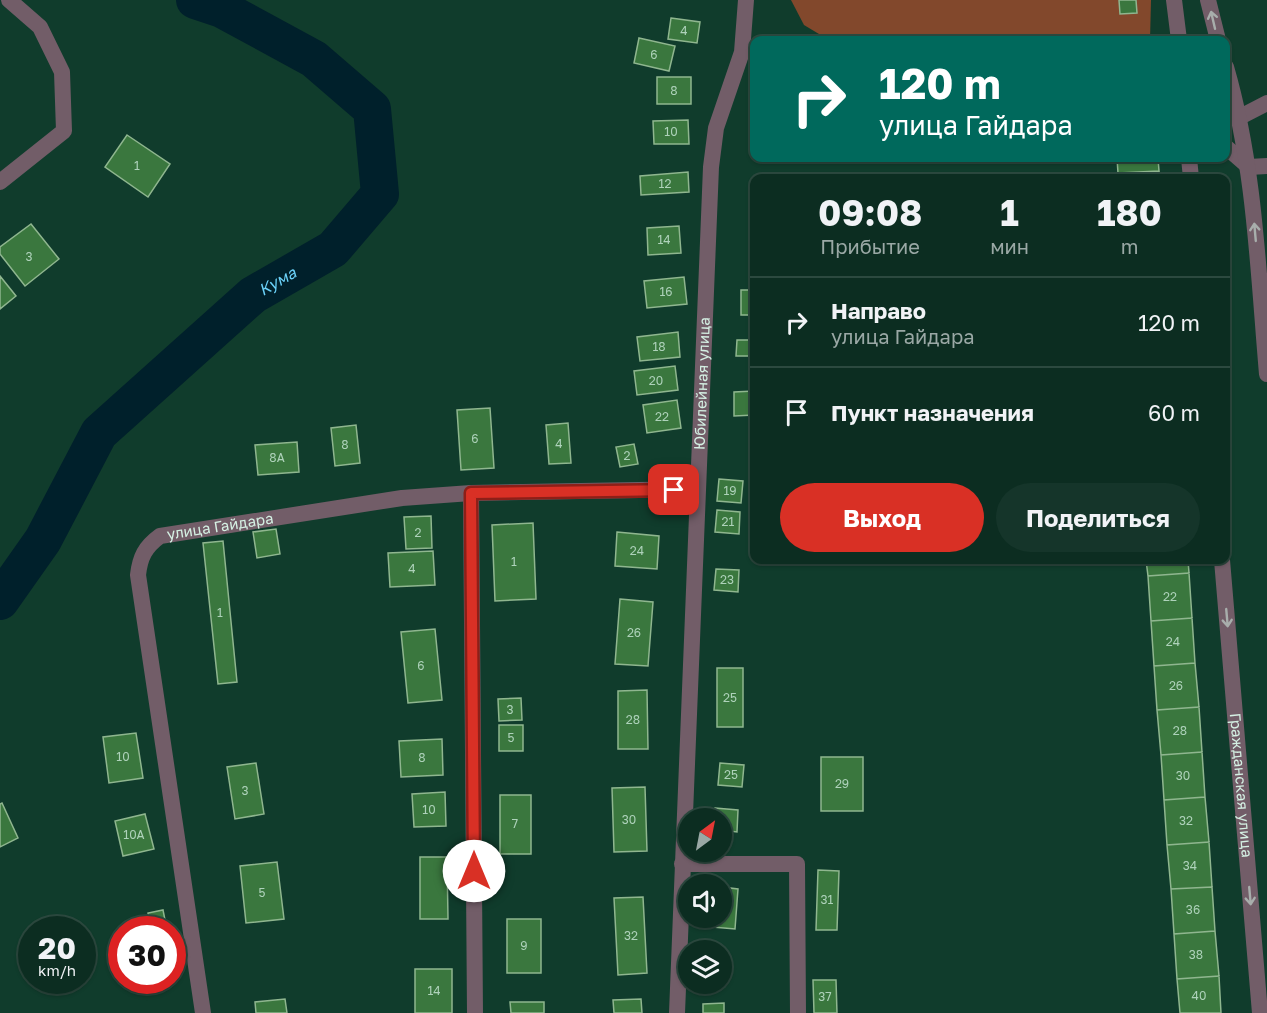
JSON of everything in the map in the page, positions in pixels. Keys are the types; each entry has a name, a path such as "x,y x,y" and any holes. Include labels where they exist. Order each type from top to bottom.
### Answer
{"street":[{"path":"0,182 64,131 63,72 40,27 9,0"},
{"name":"Юбилейная улица","path":"677,1013 711,167 716,128 748,53 746,0"},
{"path":"1174,0 1178,36"},
{"path":"1208,0 1217,36"},
{"path":"1230,94 1233,115 1249,167 1267,375"},
{"path":"1233,115 1267,103"},
{"path":"1230,150 1249,167 1267,166"},
{"name":"улица Гайдара","path":"203,1013 138,575 140,559 149,544 160,536 402,498 471,493 697,489"},
{"path":"471,493 475,1013"},
{"name":"Гражданская улица","path":"1222,564 1260,1013"},
{"path":"682,864 797,864 798,1013"}],"shaded area":[{"path":"791,0 1151,0 1150,36 822,36 804,25"}],"building":[{"path":"1119,0 1136,0 1137,13 1120,14"},
{"path":"671,18 700,22 697,43 668,39"},
{"path":"639,38 675,46 669,71 634,63"},
{"path":"657,77 691,77 691,104 657,104"},
{"path":"688,120 689,144 654,144 653,121"},
{"path":"127,135 170,164 148,197 105,167"},
{"path":"1117,162 1158,162 1159,171 1118,173"},
{"path":"1159,171 1159,174 1118,174"},
{"path":"688,172 689,192 641,195 640,176"},
{"path":"31,224 59,259 25,286 0,254 0,247"},
{"path":"679,226 681,253 648,255 647,228"},
{"path":"0,276 16,296 0,309"},
{"path":"684,277 687,304 647,308 644,281"},
{"path":"741,290 750,290 750,315 741,315"},
{"path":"678,332 680,357 640,361 637,337"},
{"path":"737,340 750,340 750,356 736,356"},
{"path":"675,366 678,390 637,395 634,371"},
{"path":"750,391 750,415 734,416 734,392"},
{"path":"677,400 681,428 647,433 643,405"},
{"path":"490,408 494,468 461,470 457,410"},
{"path":"568,423 571,463 549,464 546,425"},
{"path":"356,425 360,463 335,466 331,428"},
{"path":"297,442 299,472 258,475 255,445"},
{"path":"634,444 638,464 620,467 616,447"},
{"path":"719,479 743,481 741,503 717,501"},
{"path":"717,510 740,512 739,534 715,532"},
{"path":"431,516 432,548 406,549 404,517"},
{"path":"533,523 536,599 495,601 492,525"},
{"path":"276,529 280,554 257,558 253,532"},
{"path":"617,532 659,536 657,569 615,566"},
{"path":"223,541 237,682 218,684 203,543"},
{"path":"433,551 435,585 390,587 388,553"},
{"path":"1146,564 1188,564 1189,573 1148,576"},
{"path":"716,569 739,570 738,592 714,590"},
{"path":"1189,573 1192,618 1151,621 1148,576"},
{"path":"620,599 653,602 648,666 615,664"},
{"path":"1192,618 1195,663 1154,666 1151,621"},
{"path":"435,629 442,700 408,703 401,632"},
{"path":"1195,663 1199,707 1157,710 1154,666"},
{"path":"717,668 743,668 743,727 717,727"},
{"path":"647,690 648,749 618,749 618,691"},
{"path":"521,698 522,720 499,721 498,699"},
{"path":"1199,707 1202,752 1161,755 1157,710"},
{"path":"499,725 523,725 523,751 499,751"},
{"path":"136,733 143,778 109,783 103,737"},
{"path":"442,739 443,775 401,777 399,741"},
{"path":"1202,752 1205,797 1164,800 1161,755"},
{"path":"821,757 863,757 863,811 821,811"},
{"path":"256,763 264,814 235,819 227,767"},
{"path":"720,763 744,765 742,787 718,785"},
{"path":"645,787 647,851 614,852 612,788"},
{"path":"445,792 446,826 414,827 412,794"},
{"path":"500,795 531,795 531,854 500,854"},
{"path":"1205,797 1209,842 1167,845 1164,800"},
{"path":"2,803 18,838 0,847 0,804"},
{"path":"732,809 738,810 737,832 732,831"},
{"path":"145,814 154,849 123,856 115,821"},
{"path":"1209,842 1212,887 1171,889 1167,845"},
{"path":"420,857 447,857 448,919 420,919"},
{"path":"277,862 284,919 246,923 240,866"},
{"path":"818,870 839,871 837,930 816,930"},
{"path":"1212,887 1215,931 1174,934 1171,889"},
{"path":"732,888 738,889 735,929 724,928 732,928"},
{"path":"643,897 647,973 618,975 614,898"},
{"path":"163,910 164,916 149,916 148,913"},
{"path":"507,919 541,919 541,973 507,973"},
{"path":"1215,931 1219,976 1177,979 1174,934"},
{"path":"415,969 452,969 452,1013 415,1013"},
{"path":"1219,976 1221,1013 1180,1013 1177,979"},
{"path":"813,980 836,980 837,1013 814,1013"},
{"path":"285,999 287,1013 256,1013 255,1002"},
{"path":"641,999 642,1013 614,1013 613,1000"},
{"path":"510,1002 544,1002 544,1013 511,1013"},
{"path":"724,1003 724,1013 703,1013 703,1004"}],"waterway":[{"name":"Кума","path":"0,601 43,540 99,433 253,295 333,249 380,194 372,109 314,59 222,9 195,0"}],"route":[{"path":"474,871 471,493 674,490"}]}
